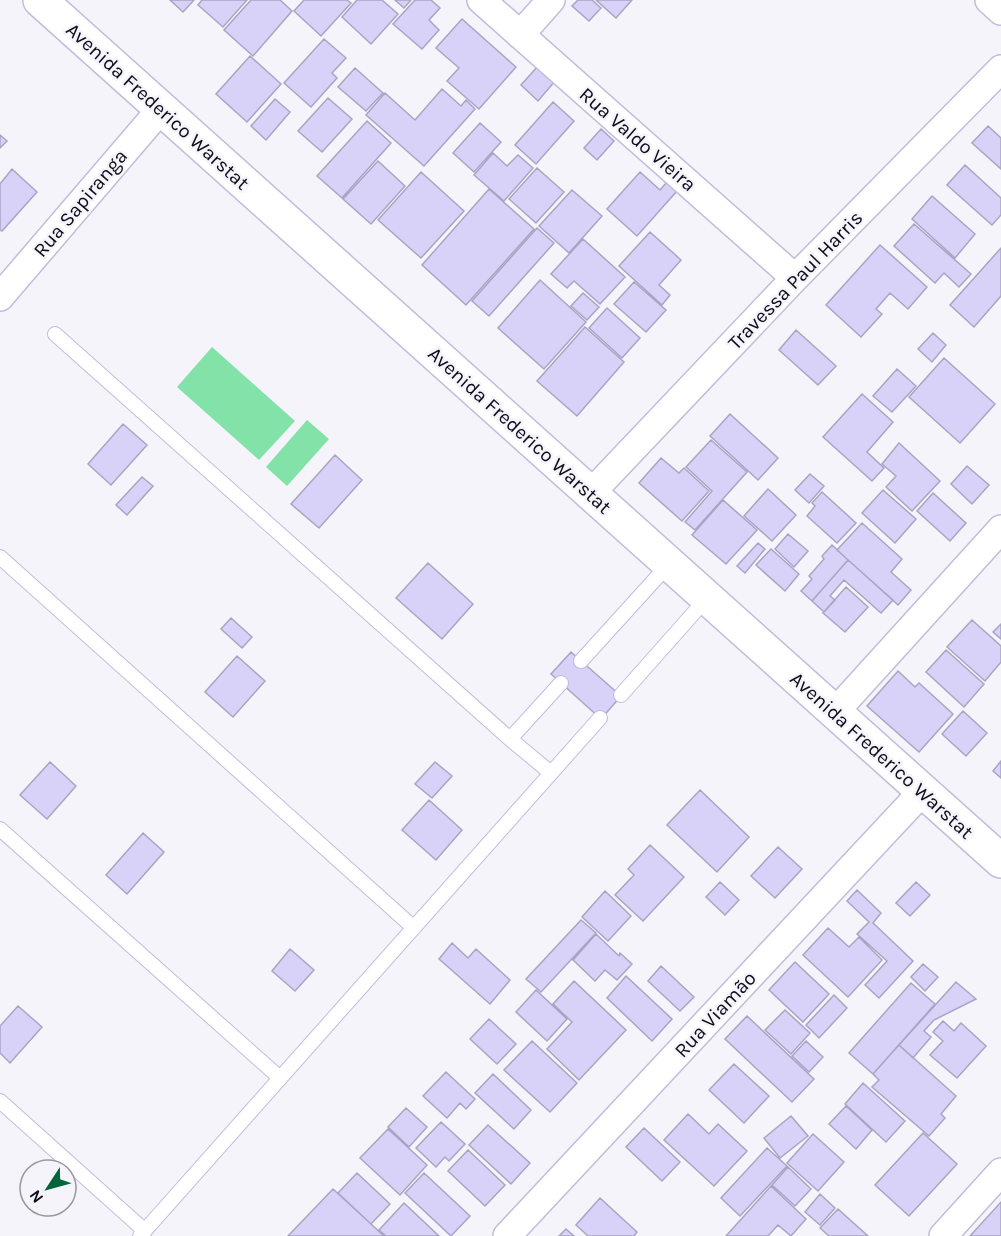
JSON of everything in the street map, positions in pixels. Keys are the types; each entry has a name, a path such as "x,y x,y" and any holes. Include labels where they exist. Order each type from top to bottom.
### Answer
{"street":[{"name":"Avenida Frederico Warstat","path":"40,0 1001,861"},
{"name":"Rua Valdo Vieira","path":"481,0 795,278"},
{"path":"520,35 551,0"},
{"path":"989,0 1001,10"},
{"name":"Travessa Paul Harris","path":"591,494 795,278 1001,69"},
{"name":"Rua Sapiranga","path":"0,297 161,109"},
{"path":"835,712 1001,529"},
{"name":"Rua Viamão","path":"507,1236 923,791"},
{"path":"943,1236 1001,1172"}],"lane":[{"path":"56,334 551,773"},
{"path":"0,557 414,928"},
{"path":"581,660 669,564"},
{"path":"621,695 707,598"},
{"path":"510,739 561,683"},
{"path":"0,1101 142,1233 600,718"},
{"path":"0,828 280,1078"}],"green space":[{"path":"212,347 295,421 259,460 177,387"},
{"path":"307,420 329,439 287,486 266,467"}],"building":[{"path":"170,0 194,0 183,12"},
{"path":"202,0 247,0 223,27 198,5"},
{"path":"251,0 280,0 292,11 253,56 224,30"},
{"path":"304,0 347,0 351,3 321,36 294,11"},
{"path":"357,0 382,0 398,14 371,44 342,17"},
{"path":"395,0 411,0 404,8"},
{"path":"415,0 431,0 440,8 429,20 439,30 422,49 393,24"},
{"path":"578,0 592,0 601,8 589,21 572,6"},
{"path":"596,0 632,0 616,18"},
{"path":"462,19 516,67 479,109 447,81 459,68 436,48"},
{"path":"324,39 346,58 332,73 337,78 311,107 284,83"},
{"path":"250,56 281,84 247,122 216,94"},
{"path":"538,66 555,81 538,101 521,85"},
{"path":"355,68 383,93 366,111 338,87"},
{"path":"442,89 461,106 466,100 475,109 424,166 366,115 385,93 415,120"},
{"path":"328,98 352,119 322,152 298,131"},
{"path":"275,99 290,112 266,140 251,126"},
{"path":"553,102 574,121 536,164 515,145"},
{"path":"367,121 391,143 342,198 317,176"},
{"path":"480,123 501,142 474,172 453,153"},
{"path":"988,126 1001,138 1001,169 972,143"},
{"path":"601,129 614,141 597,160 584,148"},
{"path":"0,135 7,141 0,148"},
{"path":"493,153 507,166 518,155 533,168 504,201 474,175"},
{"path":"378,161 405,186 371,224 343,199"},
{"path":"965,165 1001,198 1001,215 992,225 947,185"},
{"path":"537,168 564,192 536,223 509,199"},
{"path":"12,169 37,192 2,231 0,230 0,184"},
{"path":"421,172 464,211 421,258 378,220"},
{"path":"640,172 660,190 667,182 677,191 637,236 607,209"},
{"path":"489,189 534,229 466,305 422,265"},
{"path":"572,190 602,216 569,253 539,226"},
{"path":"932,196 975,234 955,258 912,219"},
{"path":"914,224 971,274 959,287 944,273 935,283 894,246"},
{"path":"537,228 554,243 489,316 472,301"},
{"path":"650,232 681,260 659,285 670,295 662,305 619,266"},
{"path":"583,239 625,277 600,304 574,281 567,288 551,274"},
{"path":"880,245 927,287 908,309 890,293 876,309 882,314 861,337 826,305"},
{"path":"1001,248 1001,296 974,327 950,305"},
{"path":"540,280 586,322 544,369 498,328"},
{"path":"634,282 666,310 646,332 614,304"},
{"path":"583,293 599,307 587,320 571,306"},
{"path":"607,308 640,338 622,358 589,328"},
{"path":"585,327 624,362 577,416 537,381"},
{"path":"796,330 836,366 818,385 779,350"},
{"path":"933,333 946,345 932,362 918,349"},
{"path":"944,358 995,404 960,443 909,397"},
{"path":"897,369 916,386 892,412 873,396"},
{"path":"862,394 893,422 867,452 884,468 872,481 823,437"},
{"path":"730,414 778,458 758,480 710,436"},
{"path":"123,424 147,445 111,485 88,464"},
{"path":"711,440 747,472 695,530 685,522 712,491 686,467"},
{"path":"899,443 940,481 912,511 886,487 896,476 882,464"},
{"path":"335,455 362,480 319,528 291,504"},
{"path":"661,458 679,473 684,468 709,491 682,521 639,483"},
{"path":"967,466 989,485 972,504 951,484"},
{"path":"810,474 824,486 809,503 795,490"},
{"path":"142,477 153,486 127,515 116,505"},
{"path":"768,489 796,515 772,541 744,516"},
{"path":"883,490 916,519 895,543 862,513"},
{"path":"822,492 856,523 837,543 807,516 815,506 812,503"},
{"path":"933,493 966,523 950,541 917,511"},
{"path":"723,500 757,530 726,564 692,535"},
{"path":"862,523 902,559 891,572 911,590 898,605 837,550"},
{"path":"788,534 808,551 794,567 775,549"},
{"path":"758,543 765,549 745,573 737,566"},
{"path":"832,545 848,560 812,601 801,591 812,579 809,576 824,559 822,556"},
{"path":"771,549 799,574 785,591 756,565"},
{"path":"848,560 893,600 881,613 844,580 830,596 835,600 824,612 812,601"},
{"path":"428,563 473,604 442,639 396,598"},
{"path":"846,587 868,607 845,632 823,613"},
{"path":"231,618 252,637 242,648 221,629"},
{"path":"972,620 1001,646 1001,662 985,681 947,647"},
{"path":"1001,624 1001,639 993,632"},
{"path":"946,650 984,684 964,707 926,672"},
{"path":"571,652 621,696 601,719 551,674"},
{"path":"237,656 265,681 233,717 205,692"},
{"path":"898,671 915,687 919,683 953,714 919,752 867,706"},
{"path":"963,711 987,733 966,756 942,734"},
{"path":"1001,761 1001,778 993,771"},
{"path":"50,762 76,786 47,819 20,795"},
{"path":"435,762 452,776 432,798 415,784"},
{"path":"700,790 749,837 717,872 667,825"},
{"path":"429,800 462,830 436,860 402,830"},
{"path":"143,833 164,852 127,894 106,875"},
{"path":"650,845 684,877 643,921 615,895 634,875 628,869"},
{"path":"778,847 802,869 775,898 751,876"},
{"path":"720,882 739,900 725,915 706,897"},
{"path":"916,882 930,895 910,916 896,903"},
{"path":"857,890 881,913 873,923 913,961 879,998 865,985 887,961 857,934 869,922 847,901"},
{"path":"605,891 631,916 608,941 582,917"},
{"path":"581,920 596,933 541,992 526,979"},
{"path":"828,928 849,947 859,937 882,960 848,997 803,955"},
{"path":"596,934 619,956 620,953 632,964 617,980 605,970 595,981 573,960"},
{"path":"452,943 468,958 476,949 510,980 490,1004 439,959"},
{"path":"290,949 314,970 295,991 272,971"},
{"path":"795,962 829,994 803,1022 769,990"},
{"path":"923,964 938,977 925,991 911,977"},
{"path":"661,966 694,997 680,1011 648,981"},
{"path":"626,976 672,1019 652,1041 607,998"},
{"path":"574,981 626,1030 579,1080 547,1049 572,1022 553,1004"},
{"path":"956,982 976,999 934,1020 924,1031 931,1037 913,1058 899,1045"},
{"path":"911,983 935,1004 873,1074 849,1053"},
{"path":"536,990 567,1019 547,1041 516,1012"},
{"path":"834,995 847,1008 819,1038 806,1025"},
{"path":"18,1006 42,1027 10,1063 0,1053 0,1026"},
{"path":"785,1010 810,1033 791,1054 765,1030"},
{"path":"747,1016 814,1079 792,1102 725,1039"},
{"path":"489,1019 516,1044 497,1064 470,1039"},
{"path":"943,1021 954,1031 961,1023 986,1046 957,1078 930,1055 943,1041 933,1032"},
{"path":"532,1041 577,1083 550,1112 504,1070"},
{"path":"806,1041 823,1057 809,1072 792,1056"},
{"path":"899,1045 956,1096 941,1114 945,1118 929,1136 872,1087 879,1080 873,1074"},
{"path":"734,1064 769,1096 744,1123 709,1090"},
{"path":"446,1072 475,1099 466,1109 460,1103 447,1118 423,1096"},
{"path":"493,1074 531,1110 514,1129 475,1093"},
{"path":"863,1083 905,1121 886,1142 845,1104"},
{"path":"846,1106 872,1130 856,1149 829,1124"},
{"path":"406,1108 427,1127 409,1147 388,1127"},
{"path":"688,1114 709,1134 718,1124 747,1151 714,1186 664,1140"},
{"path":"791,1116 808,1136 780,1158 764,1138"},
{"path":"441,1122 465,1144 449,1161 445,1157 436,1167 416,1148"},
{"path":"488,1125 530,1163 511,1184 469,1145"},
{"path":"644,1128 680,1162 662,1181 626,1147"},
{"path":"388,1129 427,1165 400,1195 360,1158"},
{"path":"923,1133 957,1164 909,1216 875,1185"},
{"path":"813,1134 844,1162 818,1191 787,1163"},
{"path":"767,1148 787,1166 740,1216 721,1198"},
{"path":"468,1150 505,1185 485,1206 448,1171"},
{"path":"788,1167 811,1189 795,1206 772,1185"},
{"path":"357,1173 390,1204 371,1224 338,1193"},
{"path":"424,1173 470,1216 451,1236 405,1193"},
{"path":"771,1186 806,1219 791,1236 778,1225 768,1236 726,1236"},
{"path":"333,1189 371,1224 384,1236 288,1236"},
{"path":"820,1194 835,1208 820,1225 805,1212"},
{"path":"600,1198 637,1232 634,1236 588,1236 576,1225"},
{"path":"1001,1202 1001,1236 970,1236"},
{"path":"404,1203 439,1236 386,1236 379,1230"},
{"path":"838,1209 868,1236 829,1236 820,1228"},
{"path":"566,1229 574,1236 559,1236"}]}
